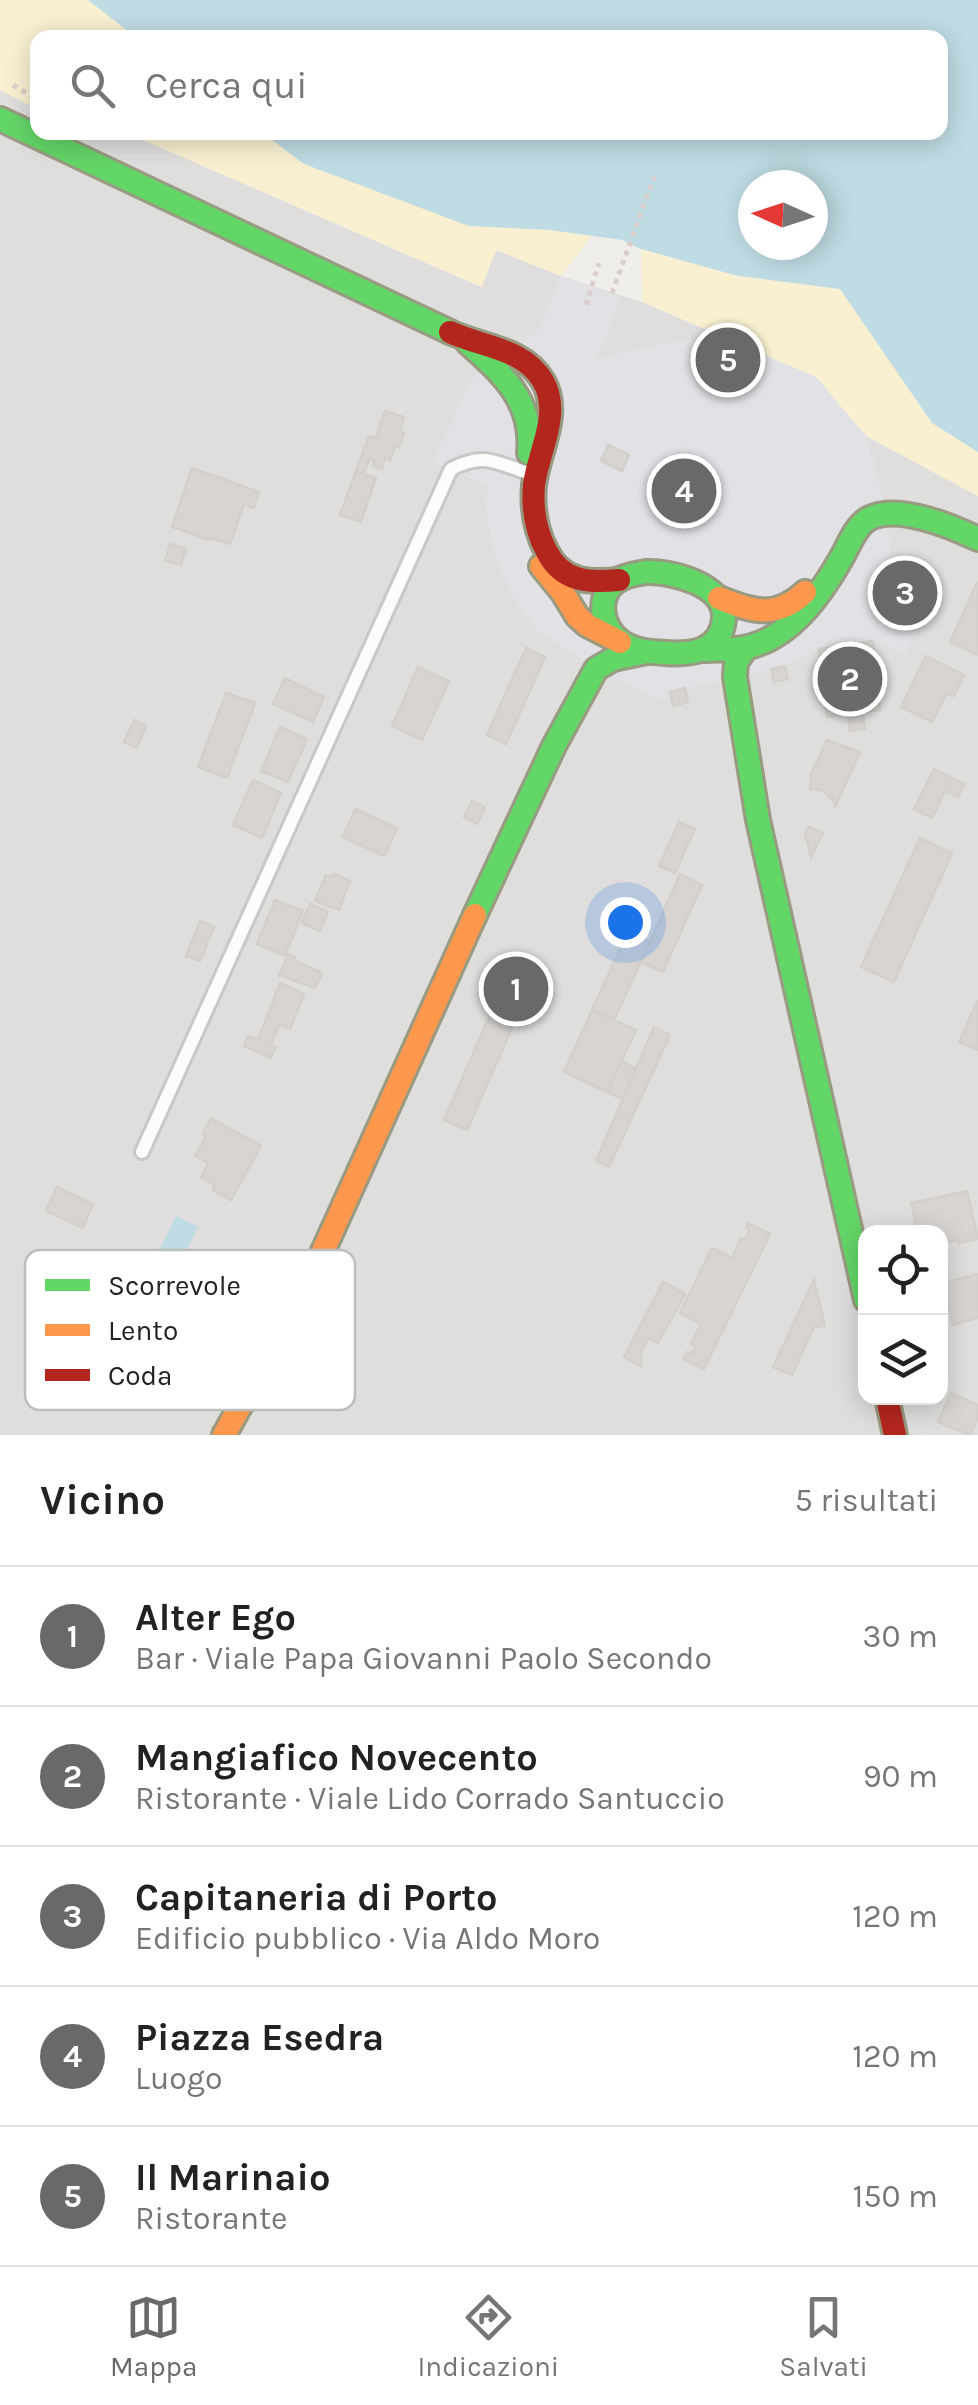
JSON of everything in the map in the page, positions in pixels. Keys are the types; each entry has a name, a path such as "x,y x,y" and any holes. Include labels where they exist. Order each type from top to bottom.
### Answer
{"street":[{"path":"0,119 30,133"},
{"path":"44,140 464,338 509,351 529,364 549,392 550,410 533,500 542,544 562,574 612,586"},
{"path":"464,338 519,397 530,426 523,513 531,547 582,626 581,660 554,746"},
{"path":"519,397 530,382 543,380"},
{"path":"722,606 760,612 777,610 799,600 856,510 882,496 907,498 935,510 970,535"},
{"path":"323,1250 554,746 596,670 618,657 646,652 671,653 706,667 786,628 806,612 836,570 858,528 869,518 905,515 970,535"},
{"path":"582,626 612,586 640,573 663,572 690,579 707,588 722,606 739,653 735,677 758,820 858,1264"},
{"path":"612,586 601,611 620,642"},
{"path":"722,606 719,636 706,667 758,820"},
{"path":"582,626 646,652"},
{"path":"889,1405 895,1435"},
{"path":"224,1435 238,1410"}],"lane":[{"path":"142,1152 450,469 471,459 490,460 525,472"}],"path":[{"path":"14,85 30,95"},
{"path":"612,293 654,177"},
{"path":"586,304 599,263"}],"shaded area":[{"path":"0,90 30,105 30,140 143,140 481,287 496,250 642,302 816,377 866,436 978,496 978,1435 0,1435"},
{"path":"561,276 620,297 595,360 715,334 816,377 866,436 884,504 891,560 871,603 918,626 906,654 873,641 819,649 785,666 670,692 662,701 596,669 538,631 514,598 494,555 486,511 489,486 433,462 470,382 539,331"},
{"path":"891,560 939,583 918,626 871,603"},
{"path":"231,825 262,838 226,921 195,907"}],"sand":[{"path":"0,0 88,0 128,30 30,30 30,105 0,90"},
{"path":"143,140 272,140 304,164 550,230 592,236 561,276 496,250 482,287"},
{"path":"641,249 738,276 840,289 932,423 978,452 978,496 866,436 816,377 642,302"}],"water":[{"path":"88,0 978,0 978,452 932,423 840,289 738,276 622,240 550,230 469,226 304,164 272,140 948,140 948,30 127,30"},
{"path":"684,482 701,492 703,502 696,506 694,516 684,517 681,510 673,511 668,502"},
{"path":"176,1216 198,1227 187,1250 159,1250"}],"building":[{"path":"719,348 743,357 738,372 713,362"},
{"path":"385,411 404,417 399,447 395,446 390,460 385,458 382,469 373,466 370,459 363,473 356,471 369,436 376,438"},
{"path":"608,445 629,455 622,471 601,461"},
{"path":"192,468 259,492 254,508 244,504 230,544 172,527"},
{"path":"356,471 376,478 361,522 340,515"},
{"path":"170,544 186,549 181,565 165,561"},
{"path":"891,560 927,577 907,620 871,603"},
{"path":"978,583 978,655 950,642"},
{"path":"873,641 880,710 863,712 865,729 850,731 848,714 827,717 819,649"},
{"path":"526,648 545,657 506,744 487,735"},
{"path":"926,656 964,675 954,696 947,693 932,722 901,707"},
{"path":"785,666 788,679 774,682 771,669"},
{"path":"418,667 449,681 422,740 392,726"},
{"path":"285,678 324,697 313,722 273,704"},
{"path":"685,688 688,702 673,706 670,692"},
{"path":"226,693 255,703 227,778 198,767"},
{"path":"134,720 146,726 137,748 124,742"},
{"path":"280,727 307,739 288,782 261,771"},
{"path":"827,740 860,752 835,807 822,790 810,789 811,774"},
{"path":"934,769 964,784 958,797 945,791 932,818 914,809"},
{"path":"253,780 281,793 262,838 233,825"},
{"path":"472,801 485,807 477,824 464,817"},
{"path":"355,809 397,828 384,856 343,837"},
{"path":"679,822 695,829 675,873 659,866"},
{"path":"809,827 823,833 811,857 805,834"},
{"path":"920,838 952,853 894,982 861,967"},
{"path":"680,874 702,885 663,972 641,962"},
{"path":"326,875 350,881 339,910 315,901"},
{"path":"275,900 303,911 285,956 257,944"},
{"path":"310,904 328,912 320,931 302,923"},
{"path":"200,921 214,927 200,961 186,956"},
{"path":"628,932 650,942 614,1020 592,1010"},
{"path":"289,954 322,973 315,988 279,975"},
{"path":"508,973 532,983 467,1130 444,1120"},
{"path":"280,983 304,994 290,1029 280,1024 271,1044 276,1047 271,1058 244,1046 248,1036 258,1040"},
{"path":"978,1000 978,1050 959,1042"},
{"path":"592,1010 636,1030 607,1092 564,1072"},
{"path":"654,1027 670,1035 609,1167 596,1161"},
{"path":"622,1061 636,1068 622,1099 607,1092"},
{"path":"211,1118 261,1146 231,1200 213,1190 215,1185 201,1177 208,1163 195,1156"},
{"path":"57,1187 93,1204 83,1228 46,1211"},
{"path":"967,1191 978,1239 948,1242 948,1225 916,1225 911,1203"},
{"path":"748,1223 770,1234 704,1369 684,1359 696,1347 691,1344 701,1324 680,1313 712,1248 732,1258 741,1238 745,1240 750,1230 746,1228"},
{"path":"978,1274 978,1318 953,1325 948,1282"},
{"path":"814,1280 825,1326 814,1327 792,1375 773,1367"},
{"path":"663,1282 685,1294 658,1343 648,1338 641,1352 641,1366 624,1357"},
{"path":"951,1393 978,1405 978,1417 970,1435 938,1422"}],"traffic: fast":[{"path":"0,119 30,133"},
{"path":"44,140 450,332"},
{"path":"468,343 514,391 526,419 529,453"},
{"path":"705,650 738,649 760,643 789,625 814,600 856,531 868,519 908,515 978,539"},
{"path":"646,572 683,577 717,597 724,619 722,630 711,645 684,653 653,652 630,647 614,635 603,612 606,595 619,579 646,572"},
{"path":"746,648 736,662 735,677 758,820 858,1264"},
{"path":"475,915 554,746 596,669 613,659 646,652"}],"traffic: slow":[{"path":"541,566 577,616 620,642"},
{"path":"719,598 764,610 784,606 805,592"},
{"path":"324,1250 475,915"},
{"path":"224,1435 238,1410"}],"traffic: jam":[{"path":"450,332 513,355 535,370 543,381 550,419 534,485 534,511 540,536 553,562 568,575 597,581 619,580"},
{"path":"889,1405 895,1435"}],"place":[{"name":"Il Marinaio","path":"728,360"},
{"name":"Piazza Esedra","path":"684,491"},
{"name":"Capitaneria di Porto","path":"905,593"},
{"name":"Mangiafico Novecento","path":"850,679"},
{"name":"Alter Ego","path":"516,989"}]}
